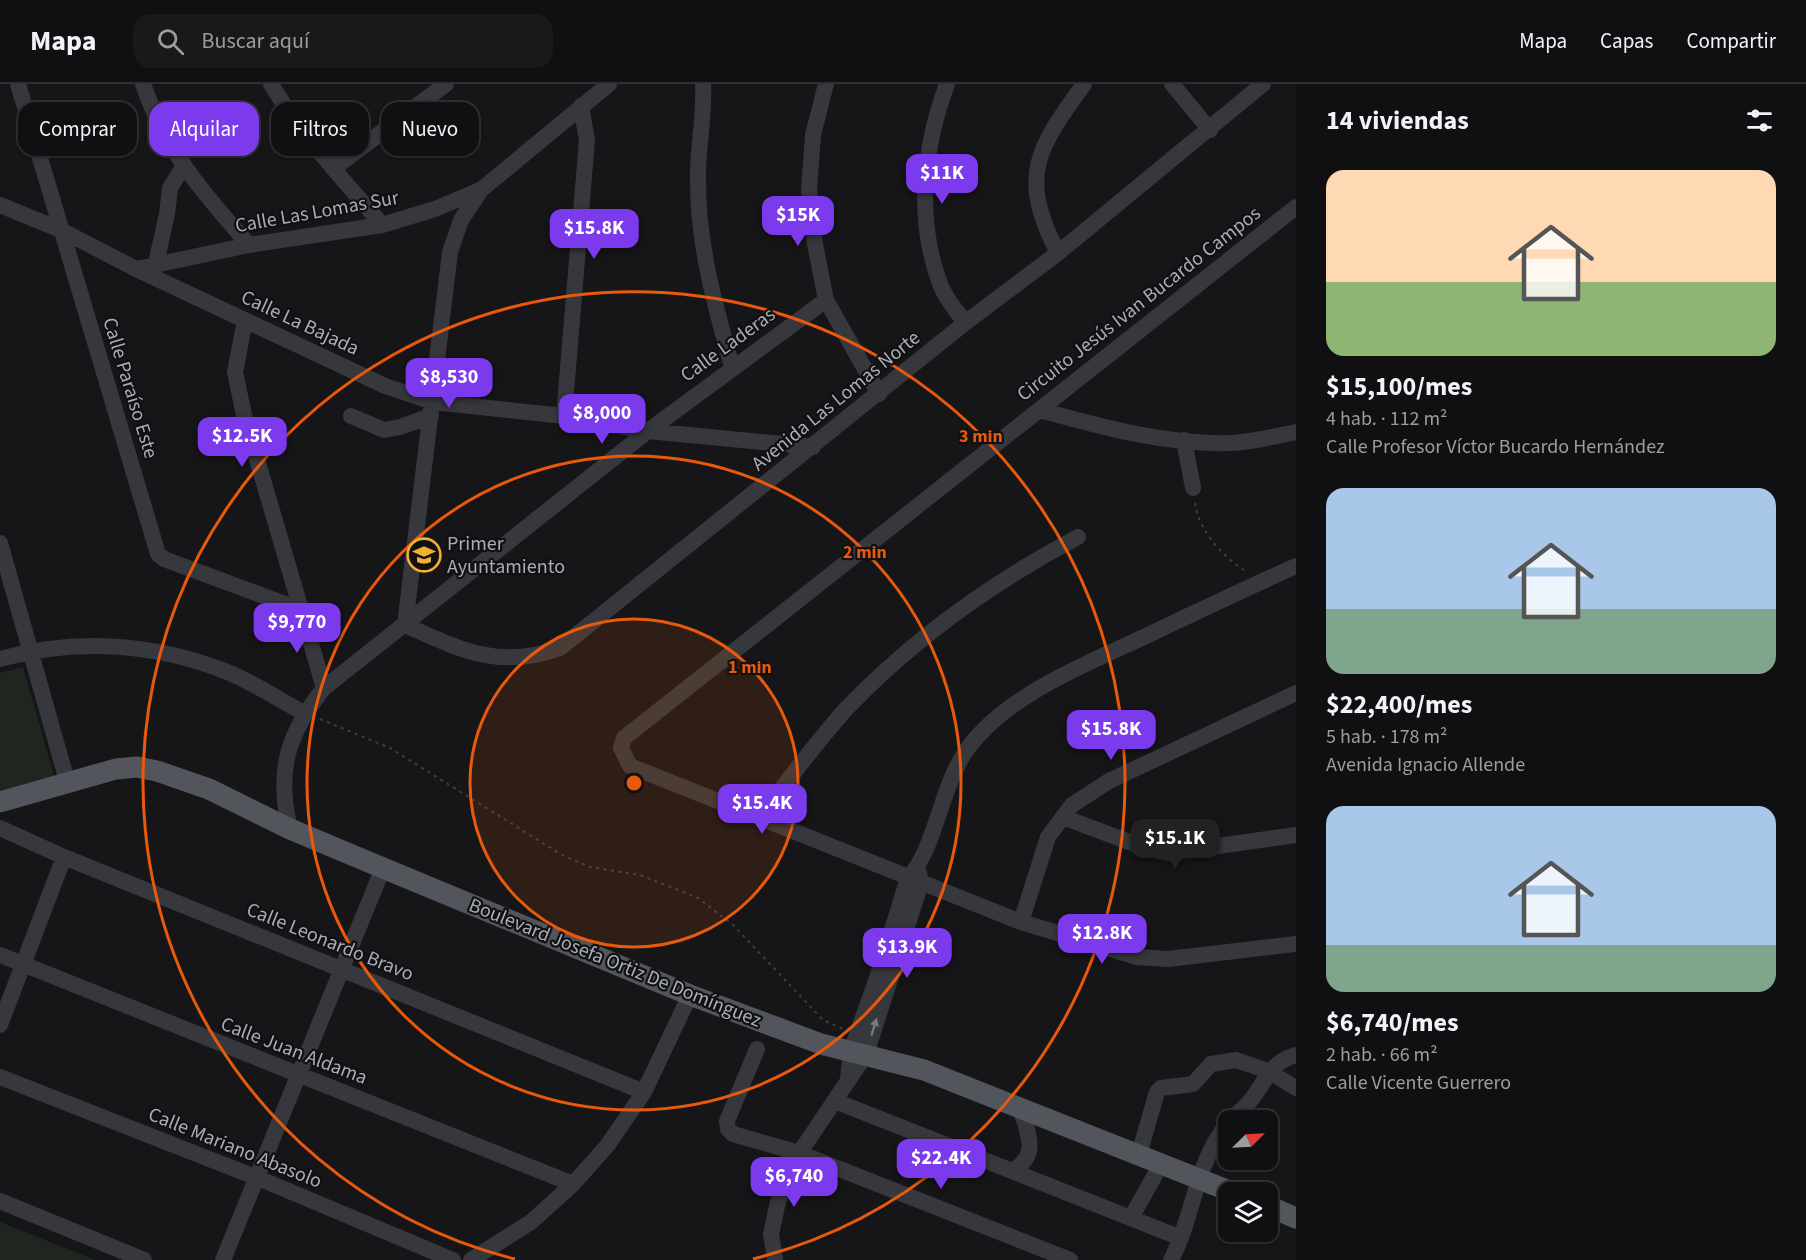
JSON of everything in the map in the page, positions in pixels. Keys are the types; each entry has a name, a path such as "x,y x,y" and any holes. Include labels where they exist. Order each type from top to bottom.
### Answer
{"main road":[{"name":"Boulevard Josefa Ortiz De Domínguez","path":"0,802 67,781 137,767 157,771 208,789 291,829 382,868 690,995 821,1044 858,1047 924,1070 1218,1187"},
{"path":"1278,1210 1296,1218"}],"street":[{"name":"Calle Paraíso Este","path":"18,84 158,554 164,559 304,611"},
{"path":"143,84 164,136 183,166 249,246"},
{"path":"271,84 282,102 382,225"},
{"name":"Calle Las Lomas Sur","path":"136,269 156,263 249,246 382,225 435,209 482,189 609,84"},
{"path":"702,84 698,181 701,235 708,280 732,367"},
{"path":"826,84 813,135 809,190 815,244 826,300 879,394"},
{"path":"946,84 934,120 927,158 925,199 928,244 941,286 965,323"},
{"path":"1058,253 1044,227 1034,186 1038,158 1053,126 1084,84"},
{"path":"1172,84 1210,130"},
{"name":"Avenida Las Lomas Norte","path":"405,625 460,650 478,655 519,658 560,648 965,323 1058,253 1263,84"},
{"path":"334,168 443,85"},
{"path":"564,416 587,140 581,106"},
{"path":"156,263 167,214 170,188 183,166"},
{"path":"405,625 450,252 461,220 482,189"},
{"name":"Calle La Bajada","path":"0,205 61,230 136,269 432,409 564,416 648,431 813,447"},
{"name":"Circuito Jesús Ivan Bucardo Campos","path":"1296,207 624,738 621,748 630,766 916,876 1021,922 1152,960 1296,944"},
{"name":"Calle Laderas","path":"291,829 282,794 284,767 291,743 306,714 324,688 648,431 826,300"},
{"path":"246,320 235,372 244,415 304,611 324,688"},
{"path":"351,416 384,430 400,428 432,409"},
{"path":"1040,410 1120,430 1184,440 1232,443 1296,432"},
{"path":"1184,440 1193,488"},
{"path":"760,816 846,710 912,645 956,611 1020,568 1078,537"},
{"path":"0,543 67,781"},
{"path":"775,1260 771,1234 778,1202 799,1153 848,1079 945,791 968,748 987,727 1012,707 1051,683 1296,566"},
{"path":"0,659 30,651 72,645 149,649 224,670 306,714"},
{"path":"1021,922 1048,837 1085,794 1296,693"},
{"path":"1063,817 1145,848 1168,853 1296,835"},
{"name":"Calle Leonardo Bravo","path":"0,828 64,857 644,1092"},
{"path":"0,1025 64,857"},
{"path":"224,1260 382,868"},
{"name":"Calle Juan Aldama","path":"0,955 573,1184"},
{"path":"471,1260 531,1222 573,1184 606,1146 644,1092 690,995"},
{"path":"757,1049 728,1121 728,1129 733,1134 799,1153 1070,1260"},
{"path":"1241,1110 1251,1100 1268,1071 1280,1061 1296,1055"},
{"path":"1139,1154 1154,1097 1161,1088 1193,1084 1210,1064 1236,1060 1268,1071 1296,1088"},
{"name":"Calle Mariano Abasolo","path":"0,1077 258,1178 453,1260"},
{"path":"835,1101 1181,1238"},
{"path":"1012,1171 1023,1165 1030,1154 1030,1140 1020,1107"},
{"path":"1171,1260 1181,1238 1197,1179 1218,1138"},
{"path":"1131,1218 1161,1164"},
{"path":"0,1201 144,1260"}],"path":[{"path":"1193,488 1196,512 1214,546 1237,566 1263,581"},
{"path":"306,714 390,748 562,855 590,867 640,874 698,898 733,925 823,1020 858,1047"}],"shaded area":[{"path":"23,667 55,779 0,794 0,673"},
{"path":"0,1222 95,1260 0,1260"}],"place":[{"name":"Primer Ayuntamiento","path":"424,555"}]}
